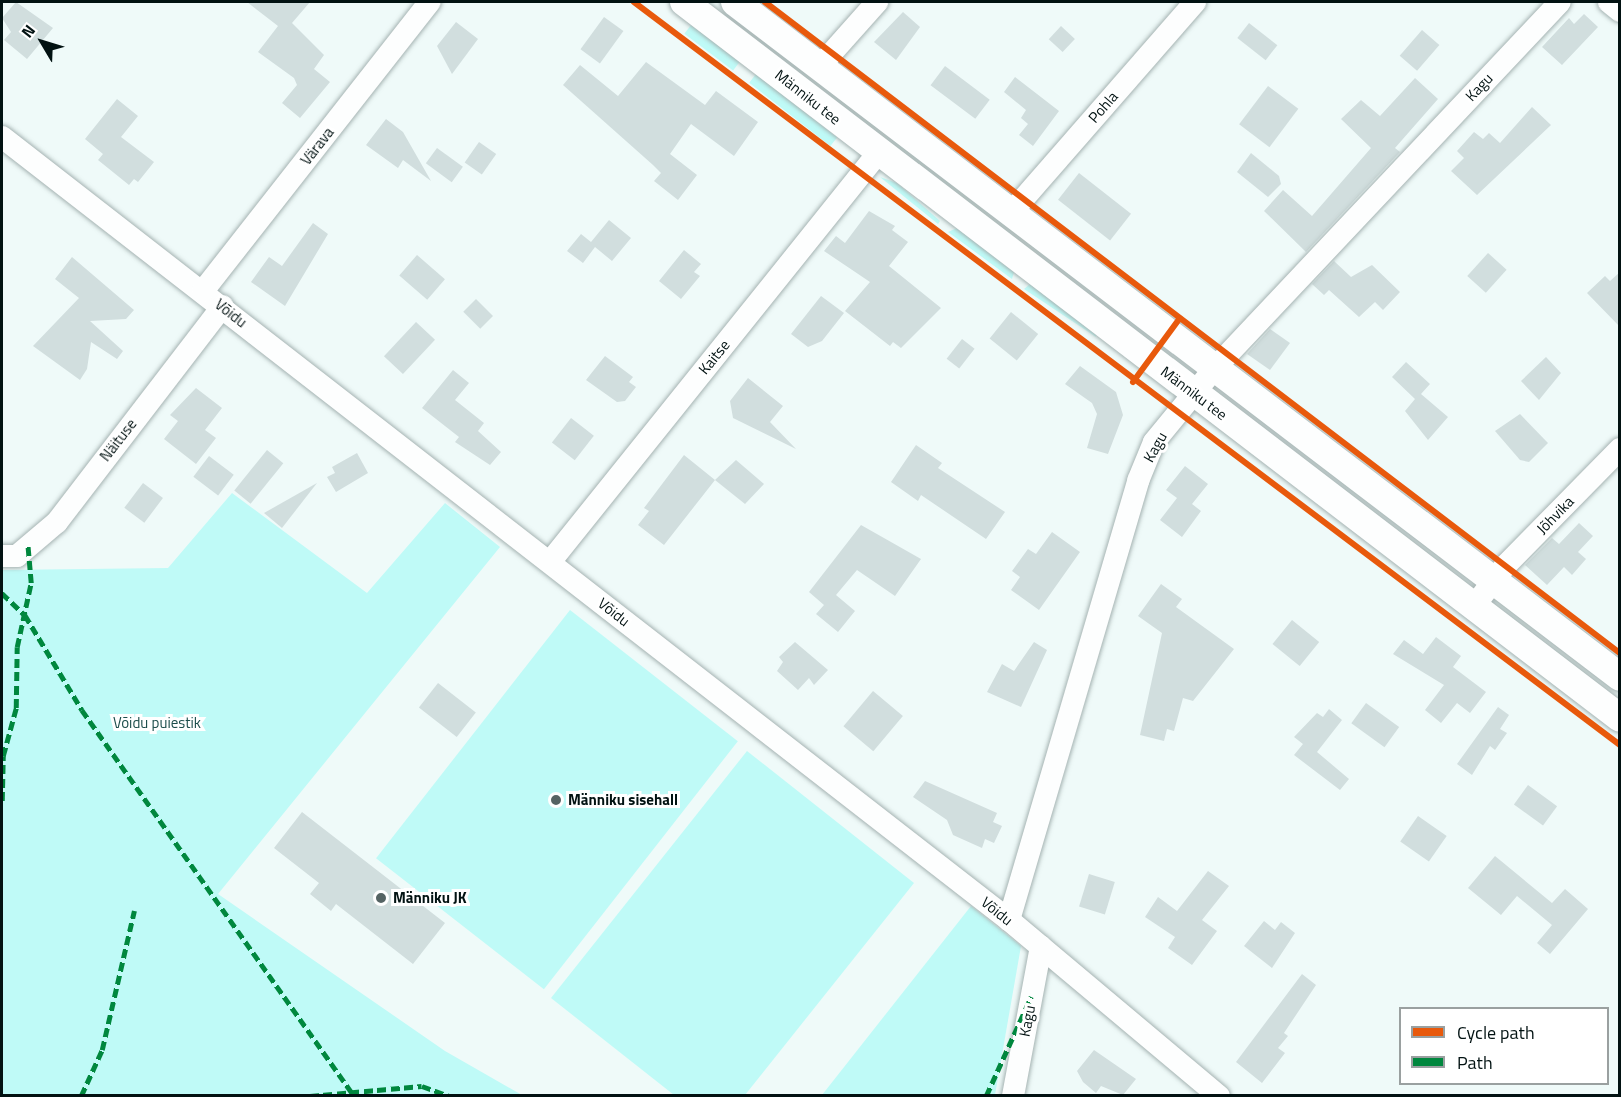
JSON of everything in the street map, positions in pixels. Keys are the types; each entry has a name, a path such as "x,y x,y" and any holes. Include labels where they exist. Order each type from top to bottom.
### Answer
{"street":[{"name":"Värava","path":"203,291 430,2"},
{"name":"Männiku tee","path":"684,2 1620,718"},
{"name":"Männiku tee","path":"735,2 1492,583 1620,677"},
{"path":"820,66 877,2"},
{"name":"Pohla","path":"1011,213 1195,2"},
{"name":"Kagu","path":"1009,920 1138,481 1154,442 1214,369 1560,2"},
{"path":"1609,2 1620,11"},
{"name":"Võidu","path":"2,137 223,306 1009,920 1219,1095"},
{"name":"Kaitse","path":"550,562 879,152"},
{"name":"Näituse","path":"2,556 17,556 57,522 223,306"},
{"name":"Jõhvika","path":"1474,606 1492,583 1620,449"},
{"name":"Kagu","path":"1013,1095 1041,947"}],"green space":[{"path":"691,25 740,62 733,70 684,34"},
{"path":"756,74 837,137 830,146 749,83"},
{"path":"880,177 897,183 940,221 938,224"},
{"path":"957,228 1014,272 1012,279 948,232"},
{"path":"1030,284 1096,334 1096,337 1024,289"},
{"name":"Võidu puiestik","path":"232,493 367,593 445,503 500,547 218,894 445,1051 522,1095 2,1095 2,570 168,568"},
{"name":"Männiku sisehall","path":"570,610 738,741 544,989 376,858"},
{"path":"747,751 914,883 745,1095 674,1095 551,998"},
{"path":"971,906 1021,946 995,1095 822,1095"}],"building":[{"path":"16,2 53,28 27,59 4,40 11,32 2,18"},
{"path":"247,2 310,2 292,23 324,55 314,69 330,82 300,118 282,103 297,85 294,78 258,52 278,26"},
{"path":"903,12 920,27 896,60 874,42"},
{"path":"1584,14 1598,27 1562,65 1542,47 1569,18 1574,24"},
{"path":"604,17 623,31 600,63 580,49"},
{"path":"456,22 478,39 452,74 437,46"},
{"path":"1249,23 1277,45 1266,60 1237,38"},
{"path":"1061,26 1075,39 1063,52 1049,39"},
{"path":"1422,30 1439,45 1417,71 1400,56"},
{"path":"646,62 705,105 716,91 758,122 734,156 691,124 670,154 697,175 678,200 654,181 661,173 653,165 563,85 580,65 618,96"},
{"path":"945,66 990,100 975,119 931,85"},
{"path":"1015,77 1059,111 1033,146 1019,135 1028,124 1021,118 1026,110 1004,92"},
{"path":"1415,78 1438,99 1395,148 1400,152 1306,252 1264,211 1283,190 1312,216 1371,148 1341,119 1361,100 1380,116"},
{"path":"1268,86 1298,109 1269,147 1239,124"},
{"path":"117,99 138,116 121,137 154,162 138,182 134,179 129,185 98,160 103,154 85,139"},
{"path":"1532,107 1551,125 1477,195 1451,171 1464,158 1457,151 1474,132 1483,139 1489,133 1500,143"},
{"path":"386,119 403,132 431,181 403,160 398,168 366,145"},
{"path":"479,142 496,154 482,175 465,162"},
{"path":"437,148 463,167 452,182 426,163"},
{"path":"1251,153 1279,176 1281,184 1268,197 1237,172"},
{"path":"1079,173 1131,214 1110,240 1058,200"},
{"path":"869,211 895,226 892,230 908,242 889,266 941,308 901,348 893,342 890,346 845,311 870,282 824,251 836,236 845,243"},
{"path":"609,220 631,238 612,261 595,247 583,263 567,251 581,234 591,242"},
{"path":"313,223 328,234 285,306 251,282 269,257 282,266"},
{"path":"684,250 701,264 694,272 700,276 681,299 659,281"},
{"path":"1488,253 1507,270 1486,293 1467,276"},
{"path":"417,255 445,279 427,300 399,275"},
{"path":"72,257 134,310 126,319 90,321 123,351 117,359 91,342 87,369 80,380 33,346 79,298 55,279"},
{"path":"1334,261 1351,277 1372,265 1400,292 1383,310 1375,302 1359,317 1329,290 1324,295 1312,284"},
{"path":"1620,272 1620,327 1587,293 1605,276 1610,281"},
{"path":"821,296 844,313 822,341 808,347 791,334"},
{"path":"476,299 493,316 480,329 463,312"},
{"path":"1011,312 1038,334 1017,360 990,338"},
{"path":"416,322 435,340 403,374 384,356"},
{"path":"1270,329 1290,343 1270,370 1247,354"},
{"path":"962,339 975,349 959,369 947,359"},
{"path":"605,356 633,377 629,382 636,387 625,401 617,402 586,380"},
{"path":"1546,357 1561,373 1539,400 1521,381"},
{"path":"1406,362 1430,384 1421,394 1448,417 1428,440 1405,411 1415,399 1392,377"},
{"path":"1080,366 1116,392 1123,415 1108,454 1087,448 1097,414 1092,403 1065,384"},
{"path":"453,370 469,383 455,400 484,423 478,431 501,452 490,465 455,442 459,437 422,408"},
{"path":"748,378 783,406 770,422 796,449 733,418 730,401"},
{"path":"196,388 222,408 205,430 216,438 196,464 164,439 178,421 170,415"},
{"path":"1520,414 1548,443 1529,462 1520,460 1495,431"},
{"path":"571,418 594,436 575,460 552,442"},
{"path":"916,445 942,463 938,468 1005,512 986,539 921,495 918,501 891,482"},
{"path":"267,450 283,463 251,504 234,490"},
{"path":"357,453 368,473 336,492 327,477 335,473 332,467"},
{"path":"684,455 715,480 664,545 638,525 649,511 644,508"},
{"path":"209,456 234,475 218,495 193,477"},
{"path":"736,460 764,484 745,504 715,480"},
{"path":"1185,466 1208,484 1192,504 1201,511 1182,537 1160,520 1177,498 1166,490"},
{"path":"143,483 163,498 144,523 124,508"},
{"path":"317,483 282,528 264,513"},
{"path":"1579,523 1593,536 1578,552 1586,559 1572,575 1564,567 1547,585 1525,565 1552,538 1559,544"},
{"path":"861,525 921,559 895,596 857,570 836,595 855,611 838,632 816,614 824,605 809,592"},
{"path":"1052,532 1080,552 1039,610 1011,590 1020,577 1012,571 1028,549 1036,554"},
{"path":"1161,584 1182,599 1176,607 1234,649 1193,701 1183,698 1174,731 1167,729 1164,741 1140,735 1162,633 1138,616"},
{"path":"1292,620 1319,642 1300,666 1272,644"},
{"path":"1436,637 1461,656 1453,667 1486,692 1470,713 1457,703 1441,723 1425,710 1444,685 1393,654 1404,640 1423,654"},
{"path":"795,642 828,670 814,685 809,678 798,690 777,671 783,662 779,657"},
{"path":"1034,642 1047,650 1021,707 987,692 1002,664 1014,671"},
{"path":"438,683 476,713 457,737 419,707"},
{"path":"873,691 903,716 873,751 843,726"},
{"path":"1366,703 1399,727 1384,747 1351,723"},
{"path":"1498,707 1509,715 1500,729 1507,733 1495,750 1490,746 1472,775 1457,764"},
{"path":"1329,709 1342,720 1317,752 1349,779 1340,790 1294,755 1303,744 1294,737 1317,713 1323,717"},
{"path":"925,781 997,813 993,822 1002,826 994,843 985,839 982,848 953,835 947,820 913,797"},
{"path":"1528,785 1557,806 1543,826 1514,804"},
{"path":"302,812 445,923 413,964 336,904 331,911 310,894 319,883 274,848"},
{"path":"1418,816 1447,836 1429,861 1400,841"},
{"path":"1495,856 1552,903 1565,889 1588,909 1550,954 1537,943 1552,925 1517,896 1501,915 1468,888"},
{"path":"1208,871 1229,886 1202,920 1217,931 1192,965 1168,948 1175,937 1145,917 1158,897 1177,911"},
{"path":"1089,874 1115,882 1105,914 1079,907"},
{"path":"1264,921 1275,930 1281,922 1295,933 1272,968 1244,946"},
{"path":"1302,974 1316,985 1284,1033 1288,1036 1278,1048 1285,1053 1262,1083 1236,1062"},
{"path":"1094,1050 1136,1079 1123,1095 1101,1086 1096,1093 1083,1082 1077,1071"}],"marked path":[{"path":"2,801 3,756 16,708 17,647 31,583 28,546"},
{"path":"2,593 25,615 82,710 354,1096"},
{"path":"81,1096 102,1050 134,911"},
{"path":"986,1096 1031,997"},
{"path":"310,1096 422,1086 450,1096"}],"cycle path":[{"path":"634,2 1620,745"},
{"path":"765,2 1620,653"},
{"path":"1133,382 1180,318"}],"place":[{"name":"Männiku sisehall","path":"556,800"},
{"name":"Männiku JK","path":"381,898"}]}
